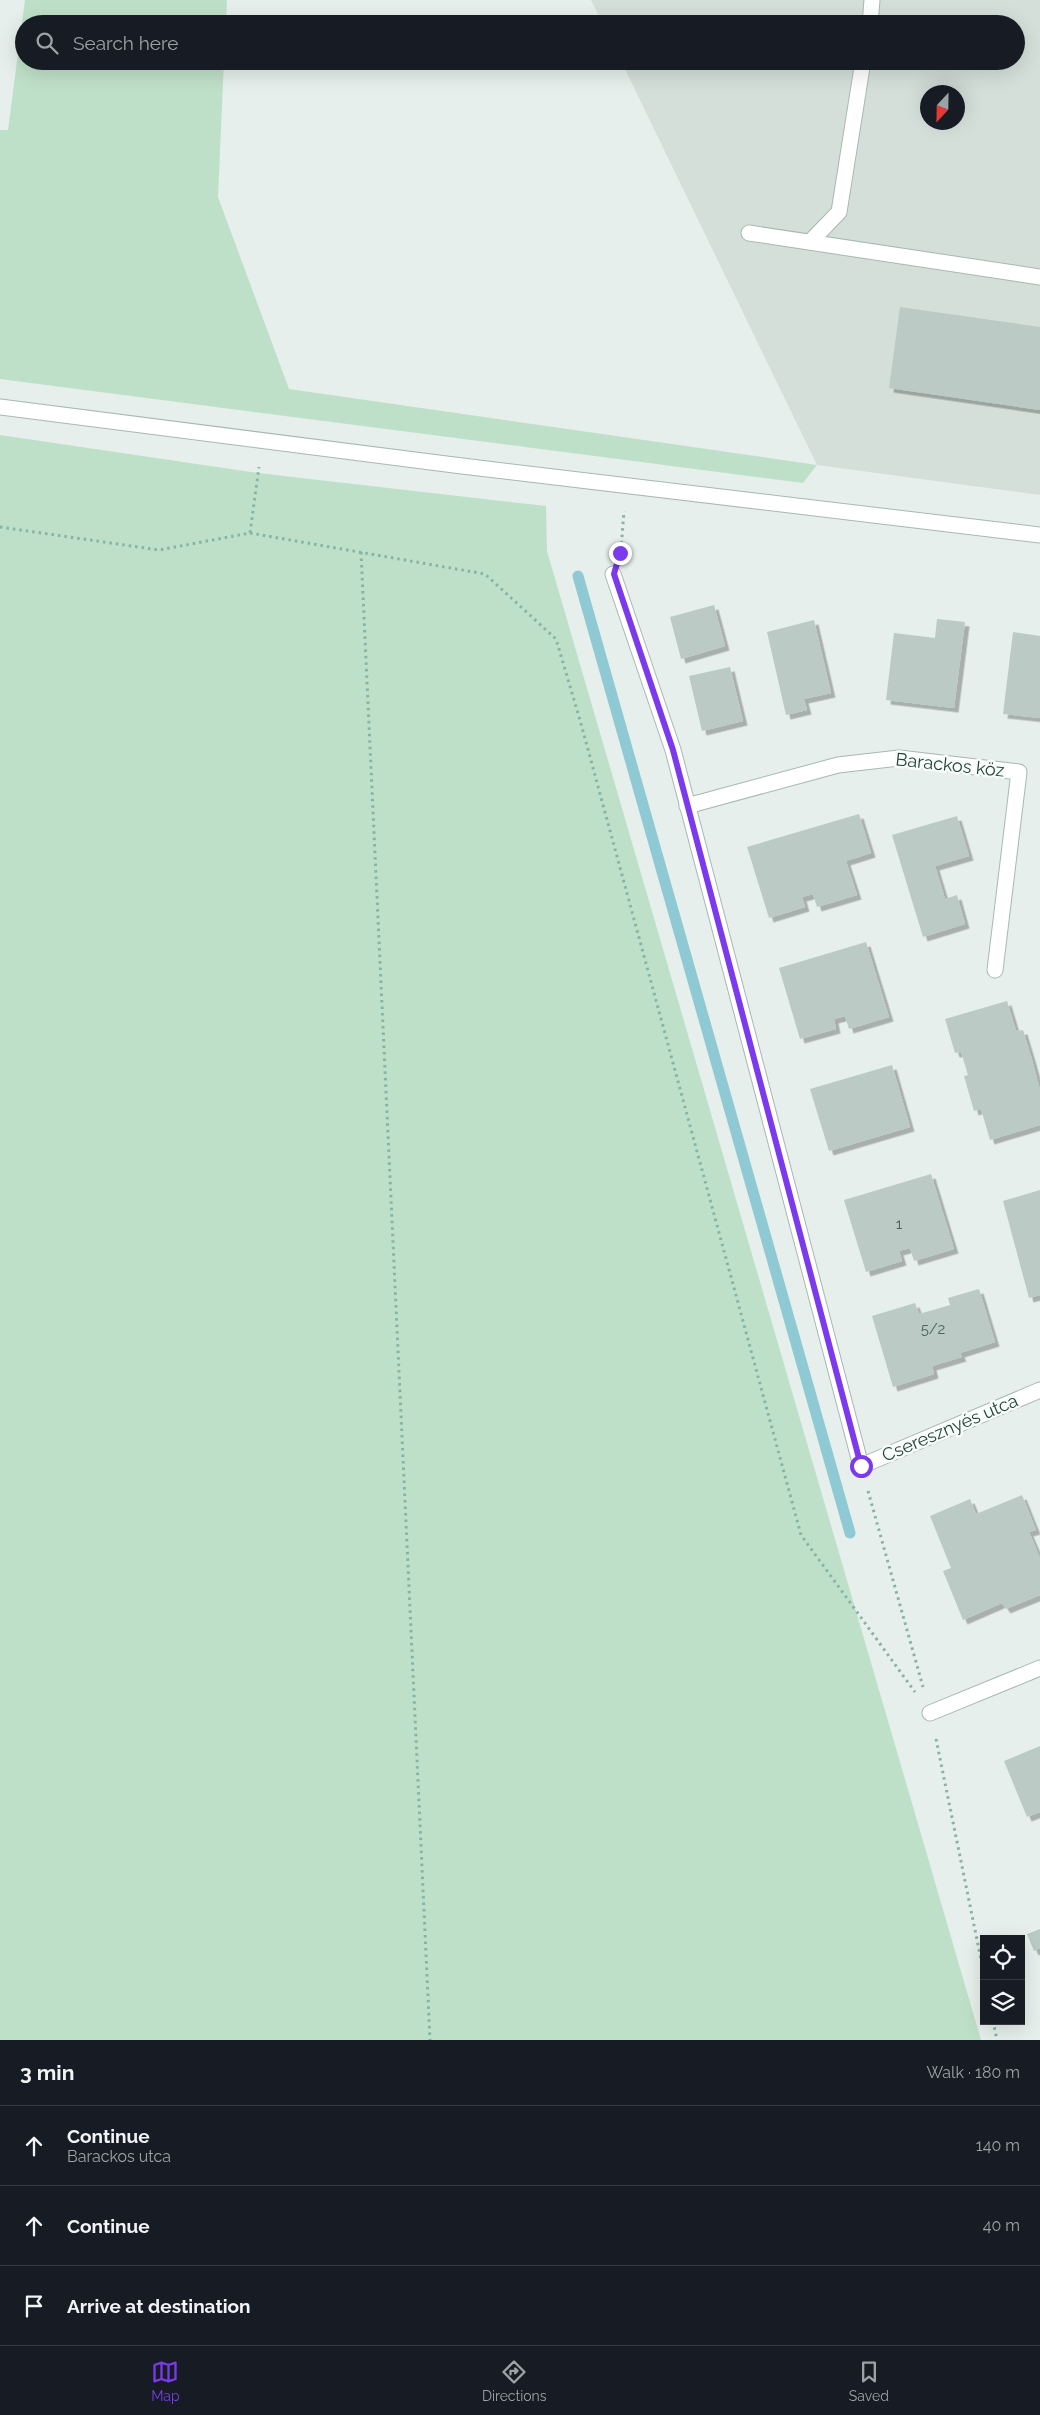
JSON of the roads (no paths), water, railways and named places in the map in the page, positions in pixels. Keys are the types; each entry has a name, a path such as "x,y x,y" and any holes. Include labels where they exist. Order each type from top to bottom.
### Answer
{"street":[{"path":"871,15 872,0"},
{"path":"810,242 839,212 862,70"},
{"path":"749,233 1040,277"},
{"path":"0,407 263,439 462,466 1040,535"},
{"path":"614,574 673,750 687,806"},
{"name":"Barackos köz","path":"687,806 838,765 899,758 1019,772 995,970"},
{"name":"Cseresznyés utca","path":"687,806 861,1466 1040,1390"},
{"path":"930,1713 1040,1668"}],"waterway":[{"path":"578,576 850,1533"}]}
